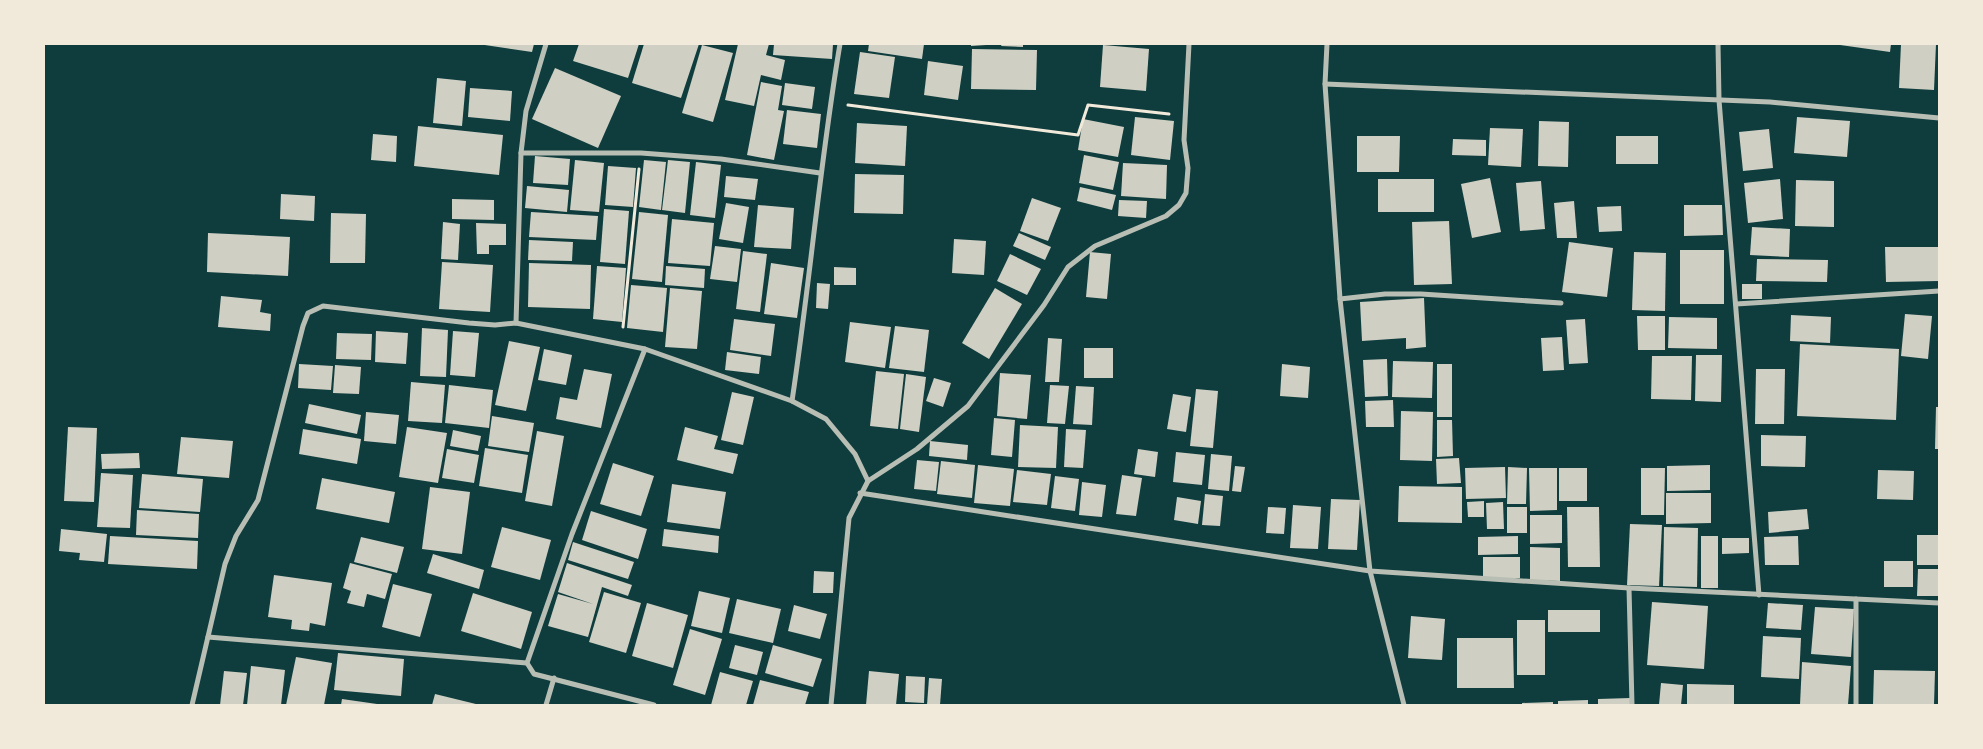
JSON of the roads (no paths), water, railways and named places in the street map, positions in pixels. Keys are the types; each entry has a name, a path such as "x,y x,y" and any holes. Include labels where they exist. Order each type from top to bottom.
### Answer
{"street":[{"path":"516,323 520,153 526,111 546,44"},
{"path":"792,401 805,317 820,173 840,44"},
{"path":"831,705 849,518 860,493 868,481 917,450 968,406 1044,306 1068,267 1095,246 1166,216 1179,205 1186,192 1188,168 1184,140 1189,44"},
{"path":"1327,44 1325,84 1340,299 1370,572 1404,705"},
{"path":"1718,44 1719,100 1760,595"},
{"path":"1325,84 1804,104 1939,118"},
{"path":"520,153 641,153 721,159 820,173"},
{"path":"1736,304 1939,291"},
{"path":"1340,299 1385,294 1421,294 1562,303"},
{"path":"192,705 225,564 236,536 258,500 308,313 323,306 470,323 495,325 516,323 644,348 792,401 826,419 855,454 868,481"},
{"path":"527,663 572,534 644,348"},
{"path":"860,493 1370,572 1629,588 1939,603"},
{"path":"1629,588 1632,705"},
{"path":"1856,599 1856,705"},
{"path":"208,638 527,663"},
{"path":"527,663 534,674 654,705"},
{"path":"546,705 554,678"}]}
